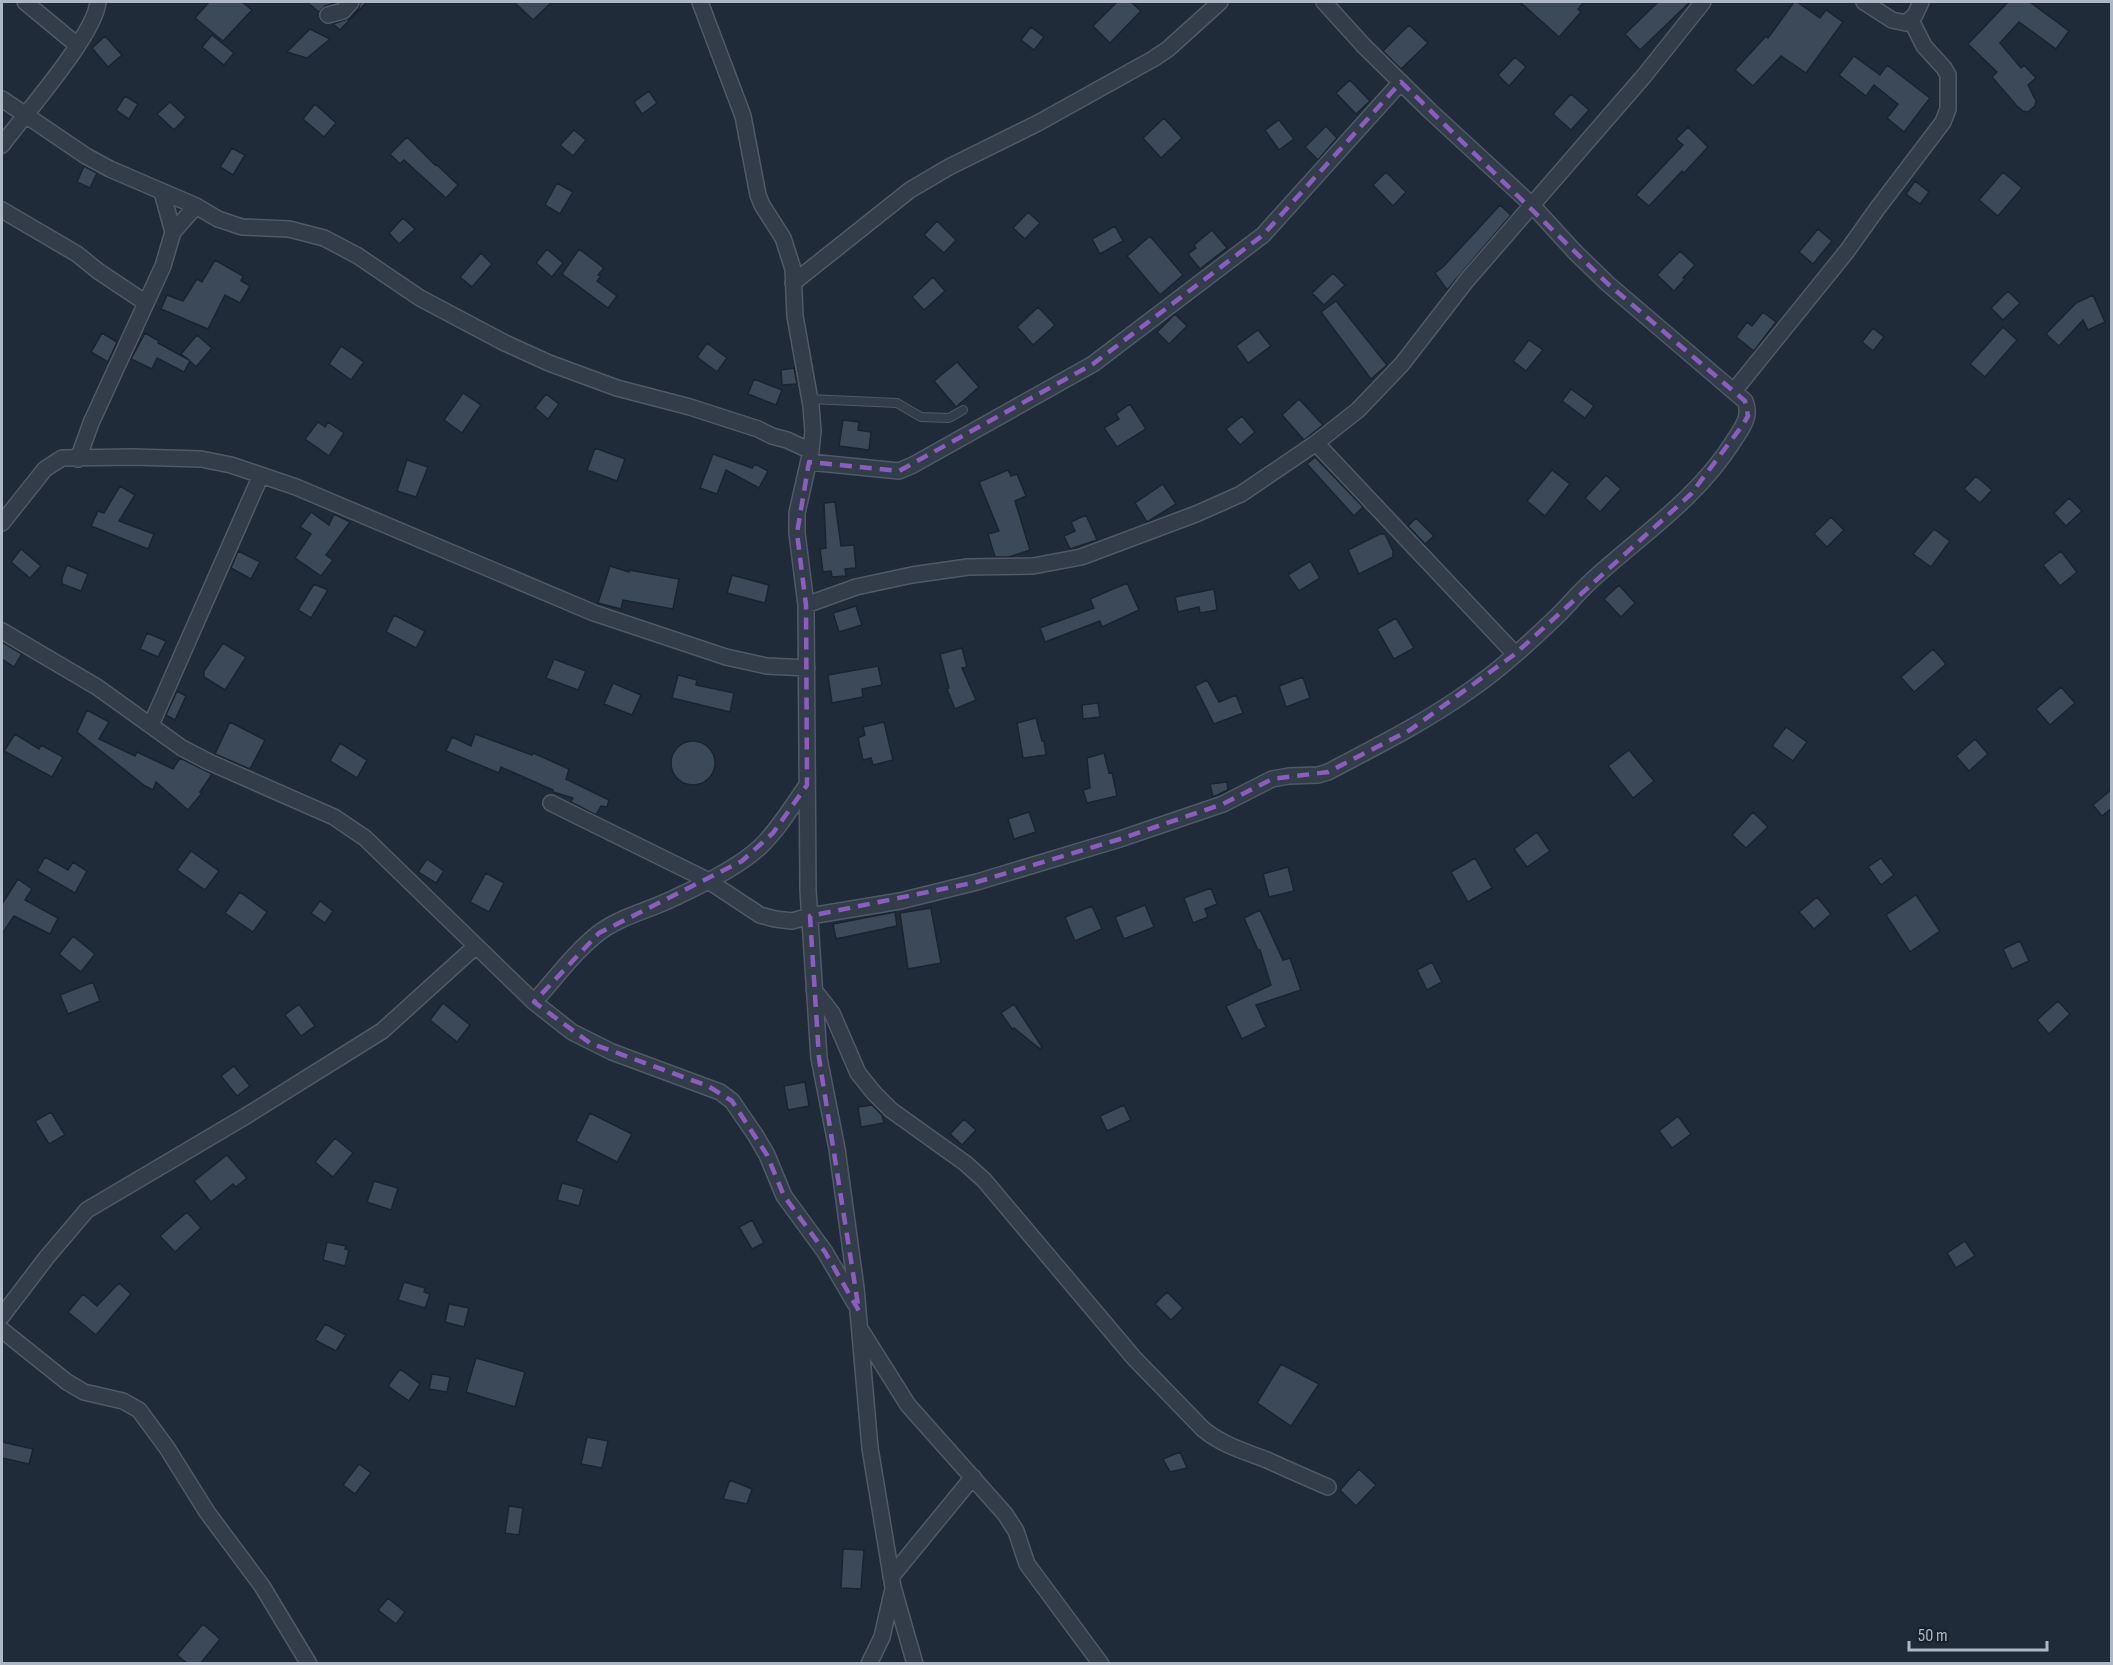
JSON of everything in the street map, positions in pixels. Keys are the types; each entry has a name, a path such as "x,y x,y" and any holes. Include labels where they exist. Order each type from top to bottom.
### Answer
{"street":[{"path":"25,2 77,45"},
{"path":"2,145 77,45 98,8 98,2"},
{"path":"328,15 343,11 351,2"},
{"path":"700,2 743,116 758,195 783,238 793,269 795,316 813,431 810,456 797,513 797,533 806,605 810,916 819,1058 837,1149 859,1311 870,1448 892,1582 915,1664"},
{"path":"793,283 910,190 1153,59 1168,49 1220,2"},
{"path":"551,803 707,880 760,915 775,919 792,921 900,901 977,882 1120,839 1223,804 1272,779 1328,772 1410,730 1467,692 1515,654 1591,581 1668,516 1709,476 1748,416 1745,401 1608,284 1532,205 1364,46 1324,2"},
{"path":"806,605 855,587 912,575 968,567 1033,566 1081,557 1196,514 1241,494 1316,443 1358,410 1402,364 1467,280 1644,76 1702,2"},
{"path":"1864,2 1899,23 1911,20 1921,2"},
{"path":"1734,391 1847,251 1876,209 1943,122 1948,109 1948,75 1924,46 1911,20"},
{"path":"2,99 86,156 110,169 196,206 218,219 242,227 289,229 324,238 342,246 398,285 440,309 549,363 617,388 690,406 758,429 787,440 810,456 898,471 913,465 1093,364 1263,236 1401,82"},
{"path":"162,192 173,232"},
{"path":"78,459 91,423 163,266 173,232 196,206"},
{"path":"2,210 77,254 146,303"},
{"path":"1316,443 1515,654"},
{"path":"2,524 38,477 51,463 62,458 201,459 231,465 347,507 410,536 594,613 726,657 767,666 807,668"},
{"path":"152,725 261,475"},
{"path":"2,630 68,669 152,725 182,748 334,817 349,826 365,838 534,1002 572,1032 590,1043 708,1086 732,1101 744,1116 767,1155 784,1196 825,1252 859,1311"},
{"path":"534,1002 584,945 599,933 624,918 674,898 742,861 759,848 773,833 807,785"},
{"path":"2,1316 46,1257 87,1210 246,1116 382,1031 476,946"},
{"path":"814,990 832,1013 858,1072 874,1093 891,1110 965,1163 984,1180 1134,1358 1203,1429 1226,1445 1328,1487"},
{"path":"860,1328 908,1405 1005,1514 1016,1531 1027,1564 1101,1664"},
{"path":"2,1330 67,1382 84,1392 123,1401 139,1410 207,1512 268,1596 309,1664"},
{"path":"869,1664 882,1637 892,1582 973,1477"}],"lane":[{"path":"809,399 897,403 921,417 949,418 963,410"}],"highlighted area":[{"path":"1401,82 1608,284 1745,401 1748,416 1691,494 1515,654 1410,730 1328,772 1272,779 1223,804 1120,839 977,882 810,916 819,1058 859,1311 825,1252 784,1196 767,1155 732,1101 708,1086 590,1043 534,1002 599,933 742,861 773,833 807,785 806,605 797,533 809,462 899,471 1093,364 1263,235"}],"building":[{"path":"209,2 242,2 252,10 223,41 195,18"},
{"path":"307,2 338,2 325,6 319,12"},
{"path":"360,2 367,2 340,30 333,24 350,18 359,8"},
{"path":"514,2 552,2 533,20"},
{"path":"1117,2 1131,2 1141,11 1110,43 1093,26"},
{"path":"1520,2 1584,2 1578,9 1581,12 1559,37"},
{"path":"1658,2 1690,2 1640,50 1625,34"},
{"path":"1794,2 1820,18 1826,10 1843,22 1806,73 1781,56 1753,86 1735,70 1766,36 1768,38"},
{"path":"2008,2 2030,2 2069,31 2056,49 2019,22 2000,43 2021,68 2024,65 2036,78 2028,85 2036,101 2035,106 2028,112 2017,106 1992,77 1997,72 1968,44"},
{"path":"1409,25 1428,43 1401,69 1383,51"},
{"path":"1031,27 1044,37 1034,50 1021,40"},
{"path":"310,29 330,39 307,58 287,52"},
{"path":"212,35 234,53 224,65 202,47"},
{"path":"105,36 122,55 108,67 92,48"},
{"path":"1854,56 1880,75 1887,65 1930,98 1904,132 1887,118 1898,104 1874,85 1866,96 1839,75"},
{"path":"1515,57 1526,67 1509,86 1498,75"},
{"path":"1350,80 1370,101 1356,114 1336,93"},
{"path":"649,91 657,103 642,114 634,102"},
{"path":"1571,94 1589,110 1571,130 1553,114"},
{"path":"125,96 138,104 129,119 116,110"},
{"path":"170,102 186,117 174,130 157,114"},
{"path":"315,104 336,123 324,137 303,119"},
{"path":"1164,118 1182,138 1161,158 1143,138"},
{"path":"1279,120 1294,139 1279,150 1265,130"},
{"path":"1326,126 1337,138 1318,160 1305,147"},
{"path":"1688,127 1708,147 1649,206 1636,195 1683,145 1676,139"},
{"path":"574,130 586,140 573,156 560,145"},
{"path":"407,137 458,185 446,198 404,160 400,164 390,154"},
{"path":"232,148 245,155 233,175 220,167"},
{"path":"84,166 97,173 90,188 77,182"},
{"path":"1386,172 1406,192 1393,206 1373,185"},
{"path":"2003,172 2022,188 1998,216 1979,200"},
{"path":"1915,181 1929,192 1920,204 1906,194"},
{"path":"557,183 573,192 560,214 545,205"},
{"path":"1500,205 1511,215 1447,290 1435,273"},
{"path":"1028,212 1040,223 1025,239 1013,228"},
{"path":"403,218 415,229 399,244 389,233"},
{"path":"937,221 956,240 944,253 924,235"},
{"path":"1115,226 1123,241 1100,254 1092,239"},
{"path":"1818,229 1832,241 1813,264 1799,252"},
{"path":"1212,230 1227,248 1200,269 1188,254 1196,248 1194,245"},
{"path":"1150,236 1183,275 1160,295 1127,256"},
{"path":"547,249 563,263 552,277 536,263"},
{"path":"579,249 604,268 598,275 601,276 597,281 617,296 608,308 562,274"},
{"path":"1680,251 1695,265 1674,291 1657,275"},
{"path":"481,253 492,264 472,287 460,277"},
{"path":"215,260 243,276 241,281 250,286 240,303 225,295 208,329 161,309 167,295 183,301 197,279 202,282"},
{"path":"1333,273 1345,285 1324,305 1312,293"},
{"path":"933,277 945,291 924,310 912,297"},
{"path":"2008,291 2020,303 2003,320 1991,308"},
{"path":"2093,295 2105,322 2088,330 2083,320 2059,346 2046,334 2076,303"},
{"path":"1336,301 1387,365 1371,379 1321,312"},
{"path":"1038,307 1055,325 1033,345 1017,327"},
{"path":"1763,312 1776,322 1754,351 1736,337 1747,322 1752,326"},
{"path":"1175,314 1187,326 1169,344 1157,332"},
{"path":"2003,327 2017,340 1985,377 1970,364"},
{"path":"1873,328 1884,337 1873,351 1862,342"},
{"path":"1258,330 1271,346 1248,363 1236,346"},
{"path":"102,333 117,342 108,362 91,352"},
{"path":"145,333 189,360 181,354 197,335 212,348 196,367 190,361 184,372 157,358 152,369 131,359"},
{"path":"1529,340 1543,350 1526,371 1513,361"},
{"path":"707,343 727,358 717,372 697,357"},
{"path":"341,346 364,362 351,380 329,364"},
{"path":"957,362 979,387 956,407 934,381"},
{"path":"794,368 797,384 782,385 781,370"},
{"path":"754,379 782,390 776,405 748,394"},
{"path":"1571,389 1594,406 1585,418 1562,401"},
{"path":"463,393 481,405 462,433 444,420"},
{"path":"546,394 559,404 548,419 535,408"},
{"path":"1299,399 1323,425 1304,440 1282,415"},
{"path":"1130,404 1146,429 1117,447 1104,428 1119,419 1116,414"},
{"path":"1242,416 1255,432 1240,445 1226,429"},
{"path":"843,420 859,422 858,430 871,432 869,450 839,446"},
{"path":"318,422 325,427 328,422 344,433 329,456 305,439"},
{"path":"595,448 625,459 617,481 587,470"},
{"path":"713,454 752,468 755,464 768,471 759,488 726,470 717,494 700,488"},
{"path":"1315,457 1363,507 1354,516 1307,464"},
{"path":"407,460 428,467 416,497 397,491"},
{"path":"1008,470 1011,476 1017,474 1026,496 1015,501 1030,550 1009,557 995,557 988,534 999,531 979,482"},
{"path":"1552,470 1570,484 1545,516 1527,501"},
{"path":"1606,475 1621,489 1600,512 1585,498"},
{"path":"1976,476 1992,490 1980,503 1964,489"},
{"path":"1163,484 1176,504 1147,522 1135,503"},
{"path":"120,486 135,495 119,521 154,534 148,549 91,526 98,511 104,513"},
{"path":"2069,498 2082,511 2066,526 2054,513"},
{"path":"835,502 841,546 854,545 856,568 845,569 846,576 832,577 831,571 823,572 820,549 826,548 824,503"},
{"path":"311,512 329,525 334,514 350,522 326,555 333,560 321,576 295,558 311,534 300,527"},
{"path":"1086,515 1097,540 1070,549 1064,536 1075,531 1071,522"},
{"path":"1831,517 1844,530 1827,547 1814,534"},
{"path":"1416,518 1434,536 1425,544 1408,526"},
{"path":"1934,529 1950,541 1931,567 1913,554"},
{"path":"1380,534 1385,534 1393,551 1393,557 1359,574 1348,550"},
{"path":"21,549 41,566 30,578 11,562"},
{"path":"238,551 260,562 251,579 231,568"},
{"path":"2061,551 2077,572 2060,586 2043,565"},
{"path":"1310,561 1320,578 1299,591 1288,575"},
{"path":"67,565 88,574 81,591 62,584"},
{"path":"610,566 629,572 629,570 679,579 673,609 623,600 621,609 598,603"},
{"path":"732,575 769,585 765,603 727,593"},
{"path":"1127,583 1139,610 1102,627 1100,621 1045,642 1040,628 1094,608 1090,599"},
{"path":"314,584 328,590 311,618 298,610"},
{"path":"1619,585 1635,603 1621,617 1604,599"},
{"path":"1214,589 1217,610 1200,613 1199,607 1178,612 1175,597"},
{"path":"856,606 862,625 839,632 833,613"},
{"path":"394,615 425,631 416,648 386,632"},
{"path":"1396,618 1414,648 1394,659 1377,629"},
{"path":"147,633 166,641 158,657 140,649"},
{"path":"2,642 22,654 14,667 2,659"},
{"path":"223,643 246,657 225,690 204,677 204,671"},
{"path":"962,648 967,667 962,668 976,700 955,709 947,689 949,688 940,654"},
{"path":"1933,649 1946,664 1914,692 1901,677"},
{"path":"554,659 586,671 578,690 546,678"},
{"path":"878,666 882,685 862,689 863,697 832,703 828,675"},
{"path":"678,675 697,680 696,685 734,693 730,712 672,698"},
{"path":"1303,677 1310,698 1286,707 1279,686"},
{"path":"1207,680 1219,702 1236,695 1243,713 1214,724 1195,686"},
{"path":"613,683 641,695 632,715 604,704"},
{"path":"2061,687 2075,703 2050,725 2036,709"},
{"path":"177,691 186,696 175,720 166,715"},
{"path":"1098,703 1100,717 1083,719 1082,705"},
{"path":"87,710 109,722 99,739 135,756 137,752 173,769 180,758 212,774 200,792 202,793 188,810 156,782 153,790 145,786 77,732"},
{"path":"1036,718 1046,755 1023,758 1017,723"},
{"path":"230,722 265,740 250,769 215,754"},
{"path":"884,722 893,760 873,765 871,758 863,760 858,738 865,735 863,727"},
{"path":"1786,727 1807,742 1793,761 1772,746"},
{"path":"15,734 39,749 41,745 63,757 52,777 4,751"},
{"path":"475,734 532,755 533,753 569,769 566,779 609,800 607,807 601,806 596,815 571,802 573,798 553,792 553,790 501,767 499,773 446,751 452,737 471,746"},
{"path":"1975,739 1988,754 1969,771 1956,756"},
{"path":"693,741 708,748 715,763 708,778 693,785 678,778 671,763 678,748"},
{"path":"340,743 367,760 357,778 330,761"},
{"path":"1629,750 1654,781 1633,798 1608,766"},
{"path":"1104,753 1109,773 1112,772 1117,796 1087,803 1083,790 1090,788 1087,758"},
{"path":"1227,782 1228,790 1213,797 1210,784"},
{"path":"2112,789 2112,808 2102,816 2093,805"},
{"path":"1029,812 1036,832 1014,839 1008,819"},
{"path":"1753,812 1768,827 1746,848 1732,835"},
{"path":"1537,832 1550,851 1527,867 1514,849"},
{"path":"191,851 219,871 205,890 177,870"},
{"path":"45,857 68,870 73,862 87,871 75,893 37,871"},
{"path":"1475,858 1492,888 1468,902 1451,872"},
{"path":"1881,858 1894,875 1881,885 1868,867"},
{"path":"427,859 444,871 436,883 418,872"},
{"path":"1288,867 1294,891 1269,897 1263,874"},
{"path":"486,873 504,883 489,912 470,902"},
{"path":"18,879 32,889 25,900 58,918 50,934 14,916 2,934 2,904"},
{"path":"1211,888 1217,904 1205,909 1208,917 1193,923 1184,898"},
{"path":"240,892 267,912 253,932 225,913"},
{"path":"1916,895 1940,931 1910,952 1886,915"},
{"path":"1817,897 1831,914 1814,929 1799,912"},
{"path":"320,901 333,911 325,923 311,913"},
{"path":"1145,905 1154,927 1124,939 1115,917"},
{"path":"1092,906 1102,929 1075,941 1065,917"},
{"path":"931,908 941,963 908,969 900,913"},
{"path":"1260,910 1283,960 1290,958 1301,990 1256,1005 1266,1027 1242,1039 1226,1006 1271,985 1260,950 1244,918"},
{"path":"895,912 897,926 836,939 833,924"},
{"path":"73,936 95,954 81,972 59,954"},
{"path":"2020,941 2029,961 2012,969 2003,949"},
{"path":"1432,962 1442,982 1427,990 1417,970"},
{"path":"93,982 100,1001 68,1014 60,995"},
{"path":"2058,1001 2070,1014 2049,1034 2037,1020"},
{"path":"443,1003 470,1025 457,1042 430,1020"},
{"path":"299,1004 315,1026 301,1036 285,1015"},
{"path":"1014,1004 1042,1047 1040,1049 1014,1028 1012,1029 1001,1013"},
{"path":"234,1066 250,1086 237,1096 221,1076"},
{"path":"805,1082 809,1106 788,1110 784,1086"},
{"path":"872,1105 882,1115 884,1123 861,1127 858,1107"},
{"path":"1124,1105 1131,1120 1107,1131 1100,1116"},
{"path":"51,1112 65,1135 49,1144 35,1121"},
{"path":"590,1113 632,1134 617,1162 576,1141"},
{"path":"1678,1116 1691,1134 1672,1148 1659,1131"},
{"path":"964,1119 976,1130 962,1145 950,1134"},
{"path":"335,1138 353,1153 333,1177 315,1162"},
{"path":"227,1155 247,1178 236,1187 233,1184 211,1202 194,1181"},
{"path":"374,1181 398,1188 391,1210 367,1202"},
{"path":"562,1183 584,1189 579,1206 557,1200"},
{"path":"187,1212 201,1228 175,1252 160,1236"},
{"path":"752,1220 764,1243 752,1249 739,1227"},
{"path":"1965,1241 1975,1256 1956,1268 1947,1253"},
{"path":"327,1242 346,1246 345,1249 349,1250 345,1266 323,1260"},
{"path":"404,1282 425,1288 424,1292 430,1294 425,1308 398,1300"},
{"path":"119,1283 131,1294 96,1335 68,1312 83,1294 97,1306"},
{"path":"1167,1292 1183,1308 1171,1320 1155,1304"},
{"path":"449,1304 469,1308 464,1327 445,1322"},
{"path":"325,1324 346,1335 336,1351 315,1340"},
{"path":"476,1358 525,1372 515,1407 466,1392"},
{"path":"1281,1364 1319,1384 1291,1426 1257,1403"},
{"path":"400,1369 420,1384 409,1401 388,1386"},
{"path":"432,1374 450,1377 447,1392 429,1389"},
{"path":"587,1437 608,1441 602,1468 581,1464"},
{"path":"2,1442 33,1449 29,1464 2,1458"},
{"path":"1180,1452 1187,1468 1170,1472 1163,1459"},
{"path":"359,1464 371,1473 355,1494 343,1485"},
{"path":"1359,1469 1376,1485 1356,1506 1340,1490"},
{"path":"730,1480 752,1489 747,1504 723,1499"},
{"path":"509,1506 523,1508 519,1535 505,1533"},
{"path":"843,1549 864,1550 861,1589 841,1588"},
{"path":"388,1598 405,1612 396,1624 378,1610"},
{"path":"203,1624 220,1639 200,1664 188,1664 177,1655"}]}
